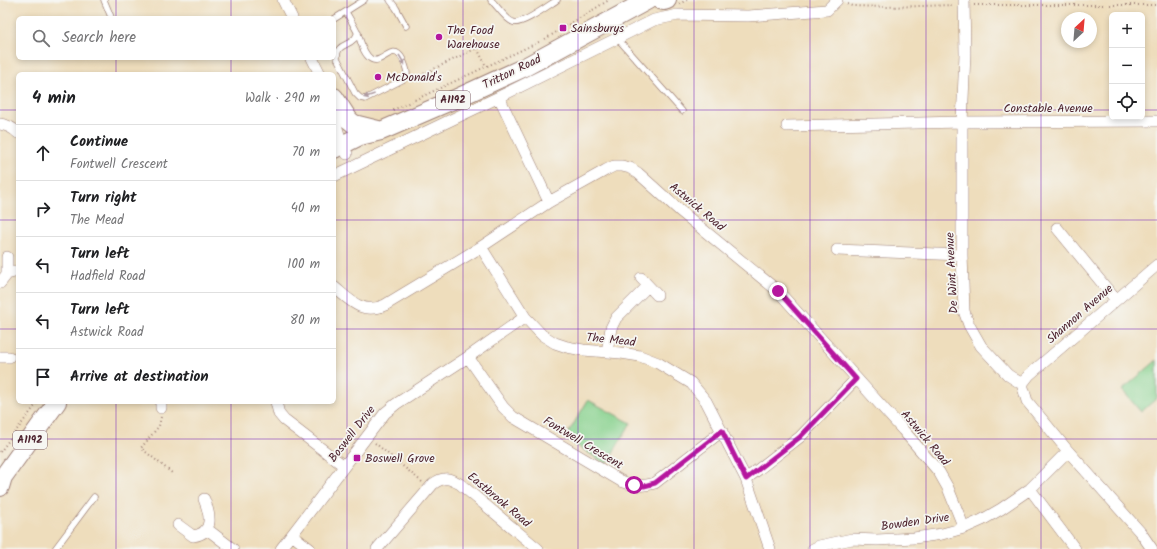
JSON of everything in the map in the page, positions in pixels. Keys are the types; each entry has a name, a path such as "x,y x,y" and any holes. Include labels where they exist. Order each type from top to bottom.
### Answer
{"main road":[{"name":"Tritton Road","path":"339,152 360,136 381,131 525,67 648,0"},
{"path":"660,0 667,0"},
{"path":"336,100 349,120 354,124 381,131"},
{"name":"A1192","path":"1,481 56,404"}],"street":[{"path":"283,0 291,16"},
{"path":"336,175 618,39 654,20 678,15 748,16 827,10 837,0"},
{"name":"De Wint Avenue","path":"964,2 965,54 962,122 962,255 964,311 969,325 981,346 1008,375 1022,384"},
{"path":"499,97 549,202"},
{"name":"Constable Avenue","path":"787,126 962,122 1157,121"},
{"path":"0,124 4,124 16,131"},
{"path":"336,132 339,152"},
{"name":"Astwick Road","path":"336,289 360,307 369,309 378,308 481,247 549,202 606,170 614,166 630,168 638,173 679,210 778,291 939,472 948,488 964,528"},
{"path":"1057,228 1116,300"},
{"name":"The Mead","path":"481,247 525,317 542,335 555,343 567,347 640,356 658,363 691,383 706,401 746,479 770,549"},
{"path":"837,250 962,255"},
{"path":"0,283 13,273 7,257"},
{"name":"Shannon Avenue","path":"1022,384 1030,375 1157,265"},
{"path":"607,352 611,328 616,318 645,282 657,295"},
{"name":"Boswell Drive","path":"281,549 385,413 396,404 468,357 525,317"},
{"name":"Fontwell Crescent","path":"468,357 503,408 513,417 621,481 634,485 644,486 655,483 722,431"},
{"path":"746,479 800,437 856,379"},
{"path":"1022,384 1027,401 1068,452 1141,533 1152,549"},
{"path":"276,404 279,414 284,420 344,466"},
{"name":"Bowden Drive","path":"813,549 819,546 852,539 877,545 942,534 964,528 1001,509 1030,489 1068,452"},
{"name":"Eastbrook Road","path":"377,549 429,488 440,479 446,478 460,484 532,547"},
{"path":"1030,489 1075,549"},
{"path":"178,525 193,536 207,529 209,525 209,515 204,498"},
{"path":"207,529 233,549"},
{"path":"292,535 310,549"}],"lane":[{"path":"104,0 110,16"},
{"path":"336,18 364,0"},
{"path":"390,0 406,26"},
{"path":"491,0 512,22 517,23 523,21 557,0"},
{"path":"346,12 358,33 364,51 370,59 380,59 392,52 397,53 400,55 407,70 407,74 404,79 364,99 360,98 355,93 337,58 339,48 354,40 358,33"},
{"path":"618,39 682,112"},
{"path":"55,549 94,497"}],"path":[{"path":"387,112 542,41 604,1 609,0"},
{"path":"837,0 852,6 886,7 964,2 1157,5"},
{"path":"413,79 477,48 486,66"},
{"path":"0,452 36,404"},
{"path":"161,405 159,426 141,448 172,473"},
{"path":"367,436 429,488"}],"green space":[{"path":"1157,360 1157,398 1141,412 1122,390"},
{"path":"588,400 631,423 606,464 565,438"}],"place":[{"name":"Sainsburys","path":"563,28"},
{"name":"The Food Warehouse","path":"439,37"},
{"name":"McDonald's","path":"378,77"},
{"name":"Boswell Grove","path":"357,458"}],"route":[{"path":"634,485 644,486 655,483 722,431 746,479 800,437 856,379 778,291"}]}
